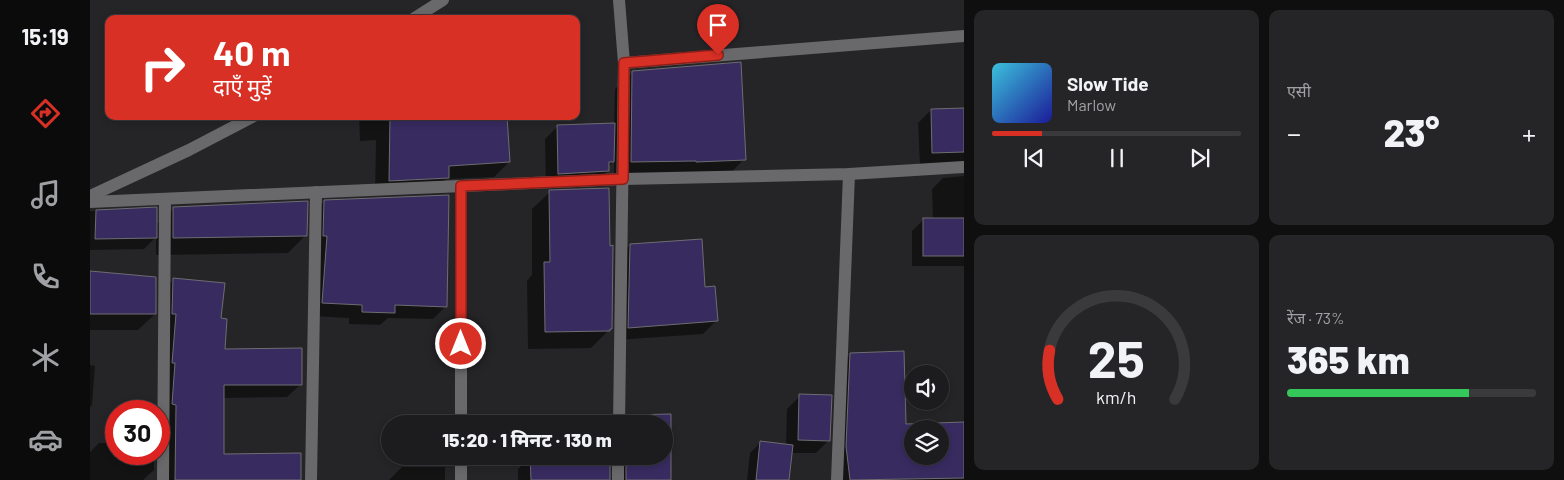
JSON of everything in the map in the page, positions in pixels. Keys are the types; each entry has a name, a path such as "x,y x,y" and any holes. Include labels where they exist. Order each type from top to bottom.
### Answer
{"street":[{"path":"419,15 443,0"},
{"path":"619,0 624,63 619,415"},
{"path":"624,63 964,36"},
{"path":"90,196 189,150 246,120"},
{"path":"90,202 623,179 849,174 964,167"},
{"path":"837,480 849,174"},
{"path":"461,186 461,415"},
{"path":"311,480 316,192"},
{"path":"163,480 165,199"},
{"path":"461,465 461,480"},
{"path":"618,465 618,480"}],"building":[{"path":"741,62 746,160 631,162 632,71"},
{"path":"964,108 964,152 932,153 931,109"},
{"path":"390,120 507,120 510,162 449,166 449,178 389,181"},
{"path":"615,123 614,162 609,162 609,171 558,174 557,125"},
{"path":"609,188 610,246 613,245 612,329 610,331 545,332 544,262 550,262 549,190"},
{"path":"449,195 447,307 395,305 395,313 362,312 362,305 322,303 327,236 323,236 324,200"},
{"path":"308,201 307,236 173,238 173,207"},
{"path":"157,207 157,238 95,239 96,210"},
{"path":"923,218 964,218 964,256 923,256"},
{"path":"702,239 705,287 715,286 718,321 628,328 630,244"},
{"path":"90,271 156,277 156,314 90,314"},
{"path":"173,278 225,283 221,318 227,319 225,349 302,348 302,385 224,385 224,454 301,453 301,480 175,480 176,405 172,404 175,363 172,363 176,314 172,314"},
{"path":"904,351 904,410 906,410 906,420 904,420 904,465 949,465 949,423 964,422 964,478 850,480 846,446 850,353"},
{"path":"799,394 832,395 830,441 798,440"},
{"path":"671,414 671,415 627,415"},
{"path":"760,441 793,445 789,480 756,480"},
{"path":"530,465 610,465 610,480 531,480"},
{"path":"626,465 671,465 671,480 626,480"}],"route":[{"path":"461,344 461,186 623,179 624,63 718,55"}]}
